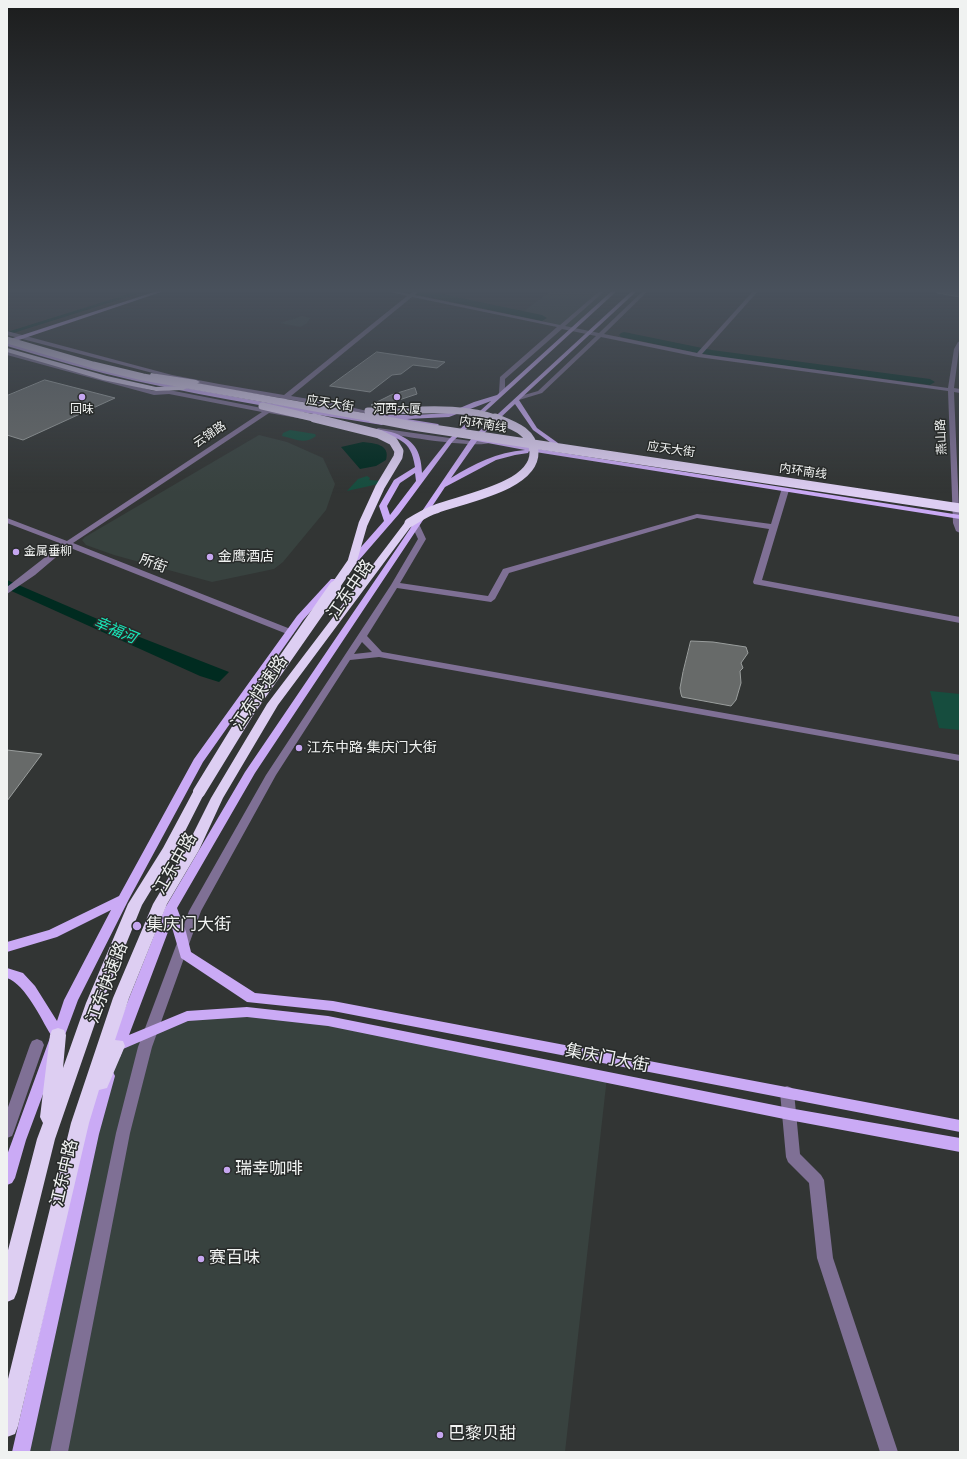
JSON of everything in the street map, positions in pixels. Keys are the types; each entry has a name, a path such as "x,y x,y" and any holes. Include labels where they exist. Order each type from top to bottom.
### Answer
{"highway":[{"path":"29,357 106,378 156,389 183,388"},
{"name":"内环南线","path":"55,357 121,378 264,409 959,515"},
{"name":"内环南线","path":"63,357 143,377 288,400 494,439 959,505"},
{"path":"73,357 154,375 196,382"},
{"path":"288,400 357,411 378,412 435,410 472,412 491,416 517,427 527,434 533,442 534,459 531,466 520,476 491,490 438,507 418,516 413,524"},
{"name":"江东快速路","path":"7,1292 46,1139 94,1003 135,904 169,849 199,792 248,712 352,562 363,524 385,478 398,457 399,451 393,441 379,434 349,425 264,409"},
{"name":"江东快速路","path":"7,1426 80,1123 121,998 160,904 192,850 217,798 273,704 413,524"},
{"path":"46,1139 58,1034"},
{"path":"76,1141 117,1046"}],"main road":[{"name":"应天大街","path":"54,357 88,368 183,388 456,435 556,444 959,505"},
{"name":"应天大街","path":"57,357 90,367 138,378 277,405 339,414 380,416 456,435"},
{"name":"江东中路","path":"7,1178 19,1140 71,1000 123,899 198,761 300,618 388,522 456,435 543,357"},
{"name":"江东中路","path":"21,1452 92,1134 117,1046 171,908 250,772 413,524 442,487 476,438 518,399 567,357"},
{"path":"169,392 183,392 277,405"},
{"path":"380,416 415,417 449,415 476,403 500,395"},
{"path":"518,399 535,428 556,444"},
{"path":"350,427 387,433 404,439 413,446 417,454 419,481"},
{"name":"应天大街","path":"476,438 488,442 545,452 785,490 959,515"},
{"path":"442,487 489,460 520,452 545,452"},
{"path":"388,522 383,506 397,482 419,467"},
{"path":"7,947 53,934 123,899"},
{"path":"171,908 183,944"},
{"name":"集庆门大街","path":"183,944 185,955 252,998 333,1006 960,1126"},
{"path":"7,973 18,977 30,990 58,1034"},
{"name":"集庆门大街","path":"117,1046 187,1016 247,1012 328,1020 789,1114 960,1146"}],"street":[{"name":"应天大街","path":"27,357 110,382 154,393 169,392 264,409 350,427 456,435"},
{"name":"应天大街","path":"94,357 196,382 288,400 349,407 380,416"},
{"name":"云锦路","path":"7,591 32,573 67,544 264,409 288,400 338,357"},
{"path":"500,395 502,378 527,357"},
{"path":"695,357 951,392 960,391"},
{"path":"712,357 951,392 960,395"},
{"name":"燕山路","path":"956,357 951,392 959,505 957,523 960,531"},
{"path":"785,490 757,582 960,620"},
{"path":"395,585 491,599 506,570 697,516 773,528"},
{"name":"所街","path":"7,520 290,632"},
{"path":"60,1452 123,1133 150,1032 195,910 271,775 395,585 422,539 413,524"},
{"path":"362,636 379,654"},
{"path":"347,658 379,654 960,758"},
{"path":"7,1131 37,1045"},
{"path":"787,1092 793,1157 816,1180 825,1258 889,1452"}],"shaded area":[{"path":"290,430 315,434 316,436 312,439 304,441 282,436 283,433"},
{"path":"259,435 287,442 323,458 335,484 326,510 283,562 274,569 212,582 114,555 86,545 82,540 85,537"},
{"path":"367,476 370,478 369,480 383,481 383,483 347,491 358,479"},
{"path":"930,691 960,694 960,730 939,728"},
{"path":"247,1012 328,1021 607,1077 565,1452 21,1452 117,1046 187,1016"}],"water":[{"path":"363,442 380,445 384,448 387,455 386,460 376,466 360,469 341,447"},
{"name":"幸福河","path":"7,580 137,636 229,672 219,682 200,676 7,589"}],"building":[{"path":"370,357 412,357 445,362 437,368 413,365 401,374 392,375 370,392 330,386"},
{"path":"45,380 115,398 23,440 7,435 7,396"},
{"path":"415,388 417,394 399,400 389,406 371,405 391,395"},
{"path":"691,641 713,642 746,647 748,653 741,663 743,668 740,671 741,683 736,700 731,706 682,697 680,688"},
{"path":"7,750 42,754 7,801"}],"waterway":[{"path":"743,357 930,382"}],"place":[{"name":"回味","path":"82,397"},
{"name":"河西大厦","path":"397,397"},
{"name":"金属垂柳","path":"16,552"},
{"name":"金鹰酒店","path":"210,557"},
{"name":"江东中路·集庆门大街","path":"299,748"},
{"name":"集庆门大街","path":"137,926"},
{"name":"瑞幸咖啡","path":"227,1170"},
{"name":"赛百味","path":"201,1259"},
{"name":"巴黎贝甜","path":"440,1435"}]}
